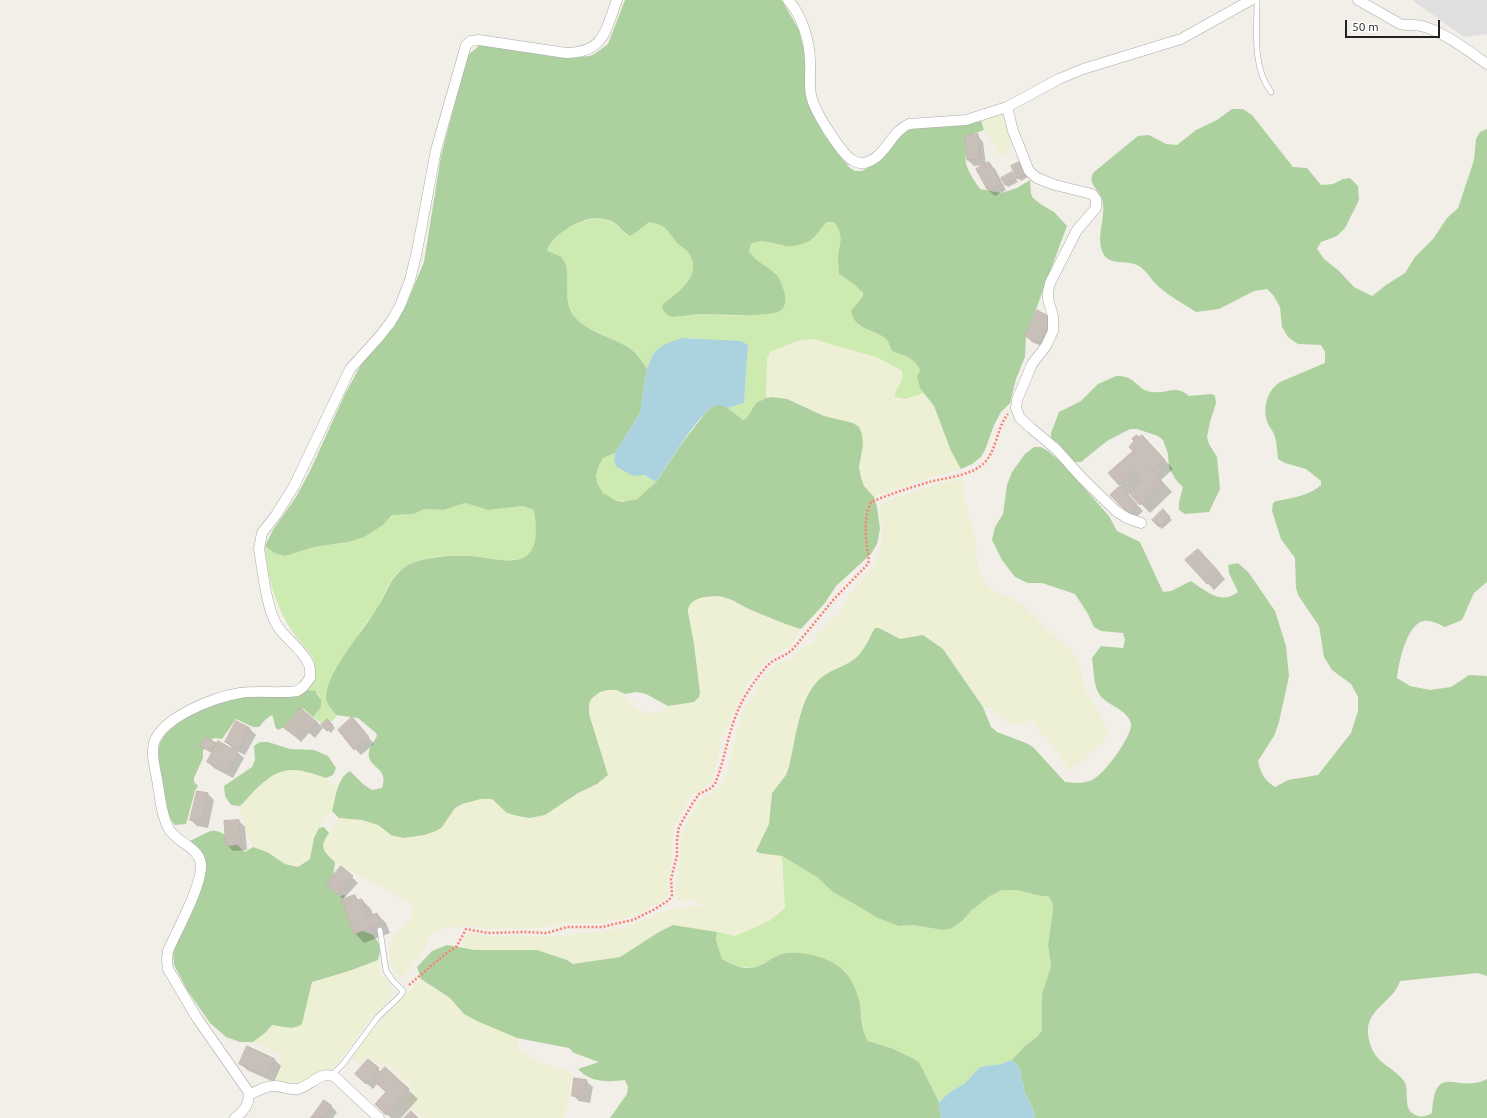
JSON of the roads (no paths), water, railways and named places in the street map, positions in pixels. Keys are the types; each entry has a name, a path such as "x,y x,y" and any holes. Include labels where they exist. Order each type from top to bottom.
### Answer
{"street":[{"path":"235,1118 247,1105 249,1095 246,1087 197,1018 168,969 168,951 197,886 201,872 200,862 196,853 176,838 169,829 164,818 153,758 154,745 157,735 179,716 222,697 241,693 297,691 303,687 310,678 309,663 278,626 271,610 259,549 260,540 262,533 276,515 294,486 350,369 379,337 390,323 400,306 410,280 417,251 436,150 466,45 471,41 478,40 566,53 579,53 595,46 600,41 617,0"},
{"path":"788,0 803,26 808,42 812,99 830,133 848,157 854,162 862,163 879,156 901,127 909,124 966,120 1007,107 1059,79 1083,69 1181,39 1251,0"},
{"path":"1358,0 1400,24 1407,26 1420,25 1428,28 1455,42 1487,64"},
{"path":"1007,107 1013,131 1029,171 1037,178 1092,194 1096,199 1096,208 1077,230 1050,283 1048,299 1053,316 1053,331 1046,346 1032,364 1017,400 1016,408 1020,418 1056,449 1116,512 1141,523"},
{"path":"249,1095 267,1086 296,1089 323,1075 329,1074 379,1118"}],"lane":[{"path":"1257,0 1257,48 1259,64 1267,88 1271,92"},
{"path":"332,1076 343,1064 378,1017 401,995 403,991 392,980 386,971 380,930"}],"water":[{"path":"682,338 741,341 748,345 744,403 728,408 716,405 708,410 692,429 656,482 644,475 633,476 617,467 614,461 615,453 640,413 647,369 653,354 665,344"},
{"path":"1012,1060 1019,1067 1025,1094 1032,1106 1035,1118 941,1118 939,1102 950,1092 964,1084 980,1067 1001,1064"}]}
